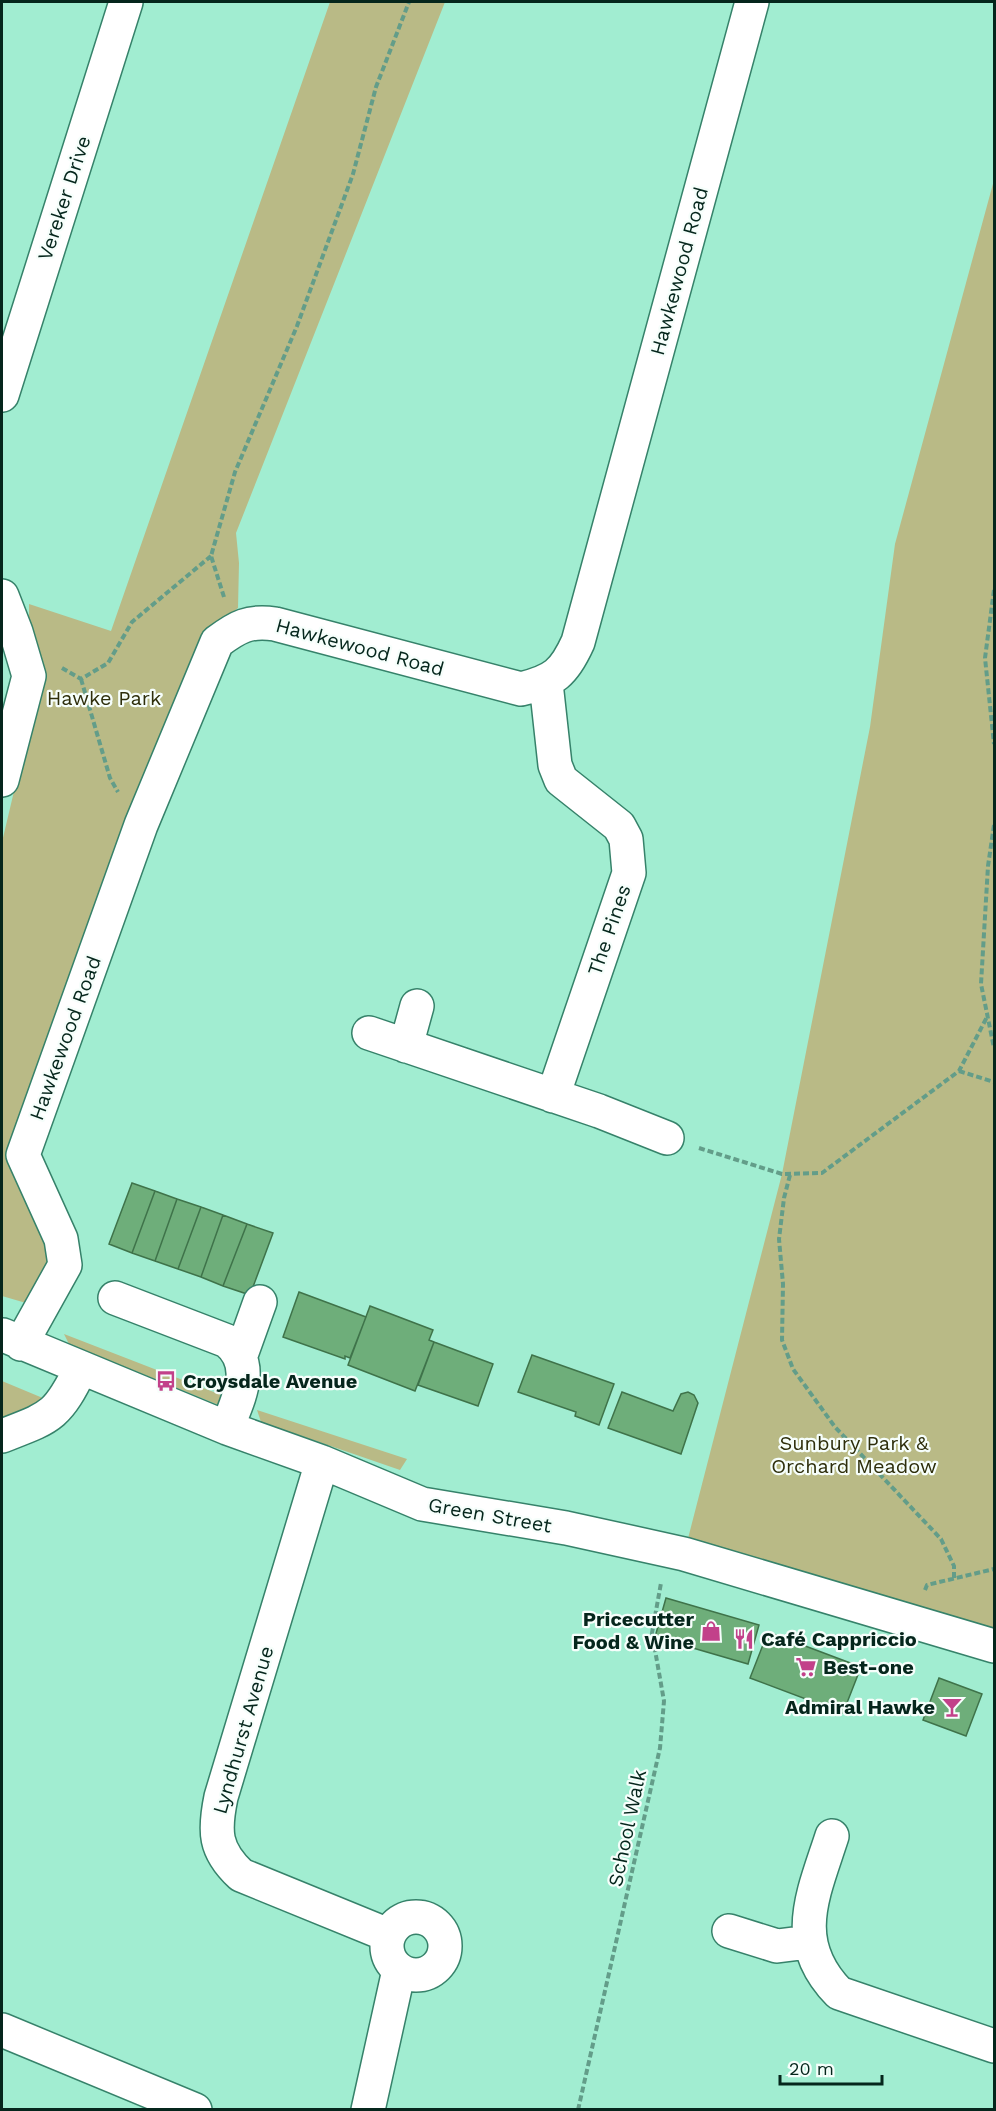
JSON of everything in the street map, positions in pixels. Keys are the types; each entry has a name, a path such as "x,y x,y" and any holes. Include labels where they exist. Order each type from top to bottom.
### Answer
{"street":[{"name":"Vereker Drive","path":"2,395 126,2"},
{"name":"Hawkewood Road","path":"11,1339 65,1265 61,1239 23,1155 141,825 204,668 217,642 238,625 258,621 521,689 546,683 567,665 578,642 752,2"},
{"path":"2,596 29,676 2,780"},
{"name":"The Pines","path":"546,683 555,765 561,780 619,826 626,839 629,873 553,1096"},
{"path":"406,1046 417,1006"},
{"path":"369,1034 598,1111 667,1138"},
{"path":"116,1298 227,1341 241,1355"},
{"path":"227,1428 244,1376 241,1355 260,1302"},
{"name":"Green Street","path":"11,1339 227,1428 322,1462 422,1504 566,1528 666,1550 994,1646"},
{"path":"2,1436 38,1422 55,1412 65,1401 81,1368"},
{"name":"Lyndhurst Avenue","path":"322,1462 221,1797 216,1821 218,1839 226,1861 241,1875 388,1935"},
{"path":"832,1836 808,1915 809,1942 815,1962 826,1980 839,1993 994,2046"},
{"path":"419,1916 436,1924 446,1941 445,1951 436,1968 418,1975 399,1970 388,1955 388,1935 400,1920 419,1916"},
{"path":"729,1931 777,1946 809,1942"},
{"path":"368,2109 399,1970"},
{"path":"2,2030 195,2109"}],"path":[{"path":"238,625 229,613 211,556 235,472 297,326 353,174 376,87 409,2"},
{"path":"81,679 108,663 132,622 211,556"},
{"path":"994,590 985,658 994,744"},
{"path":"24,659 62,668 81,679 111,778 130,816 141,825"},
{"path":"994,825 983,922 981,984 994,1048"},
{"path":"667,1138 790,1175 822,1173 959,1071 988,1014"},
{"path":"959,1071 994,1082"},
{"path":"790,1175 784,1198 779,1239 783,1284 782,1340 794,1369 835,1427 940,1539 954,1566 954,1580"},
{"name":"School Walk","path":"578,2109 660,1748 664,1701 652,1633 666,1550"},
{"path":"913,1622 927,1585 994,1569"}],"green space":[{"name":"Hawke Park","path":"330,2 445,2 236,533 239,563 238,608 204,635 190,661 127,819 11,1144 55,1261 26,1303 2,1296 2,842 42,673 29,629 29,604 111,631"},
{"name":"Sunbury Park & Orchard Meadow","path":"994,180 994,1646 684,1554 782,1174 870,727 895,544"},
{"path":"64,1334 224,1396 221,1406 69,1344"},
{"path":"2,1381 50,1401 2,1422"},
{"path":"257,1410 407,1459 400,1470 261,1422"}],"building":[{"path":"132,1183 155,1191 132,1253 109,1244"},
{"path":"155,1191 177,1199 155,1261 132,1253"},
{"path":"177,1199 201,1207 178,1269 155,1261"},
{"path":"201,1207 223,1215 201,1277 178,1269"},
{"path":"223,1215 247,1224 223,1286 201,1277"},
{"path":"247,1224 273,1233 250,1295 223,1286"},
{"path":"299,1292 366,1317 350,1358 345,1356 345,1359 283,1337"},
{"path":"370,1306 433,1330 429,1340 434,1342 415,1391 348,1365"},
{"path":"434,1342 493,1364 478,1406 418,1385"},
{"path":"532,1355 614,1384 599,1425 575,1416 576,1412 518,1392"},
{"path":"622,1392 673,1411 681,1394 688,1392 694,1395 698,1403 681,1454 608,1428"},
{"path":"666,1598 759,1625 748,1664 655,1637"},
{"path":"768,1632 861,1667 843,1713 750,1678"},
{"name":"Admiral Hawke","path":"939,1678 982,1694 966,1736 923,1720"}],"place":[{"name":"Croysdale Avenue","path":"166,1381"},
{"name":"Pricecutter Food & Wine","path":"711,1631"},
{"name":"Café Cappriccio","path":"744,1639"},
{"name":"Best-one","path":"806,1667"},
{"name":"Admiral Hawke","path":"952,1707"}]}
